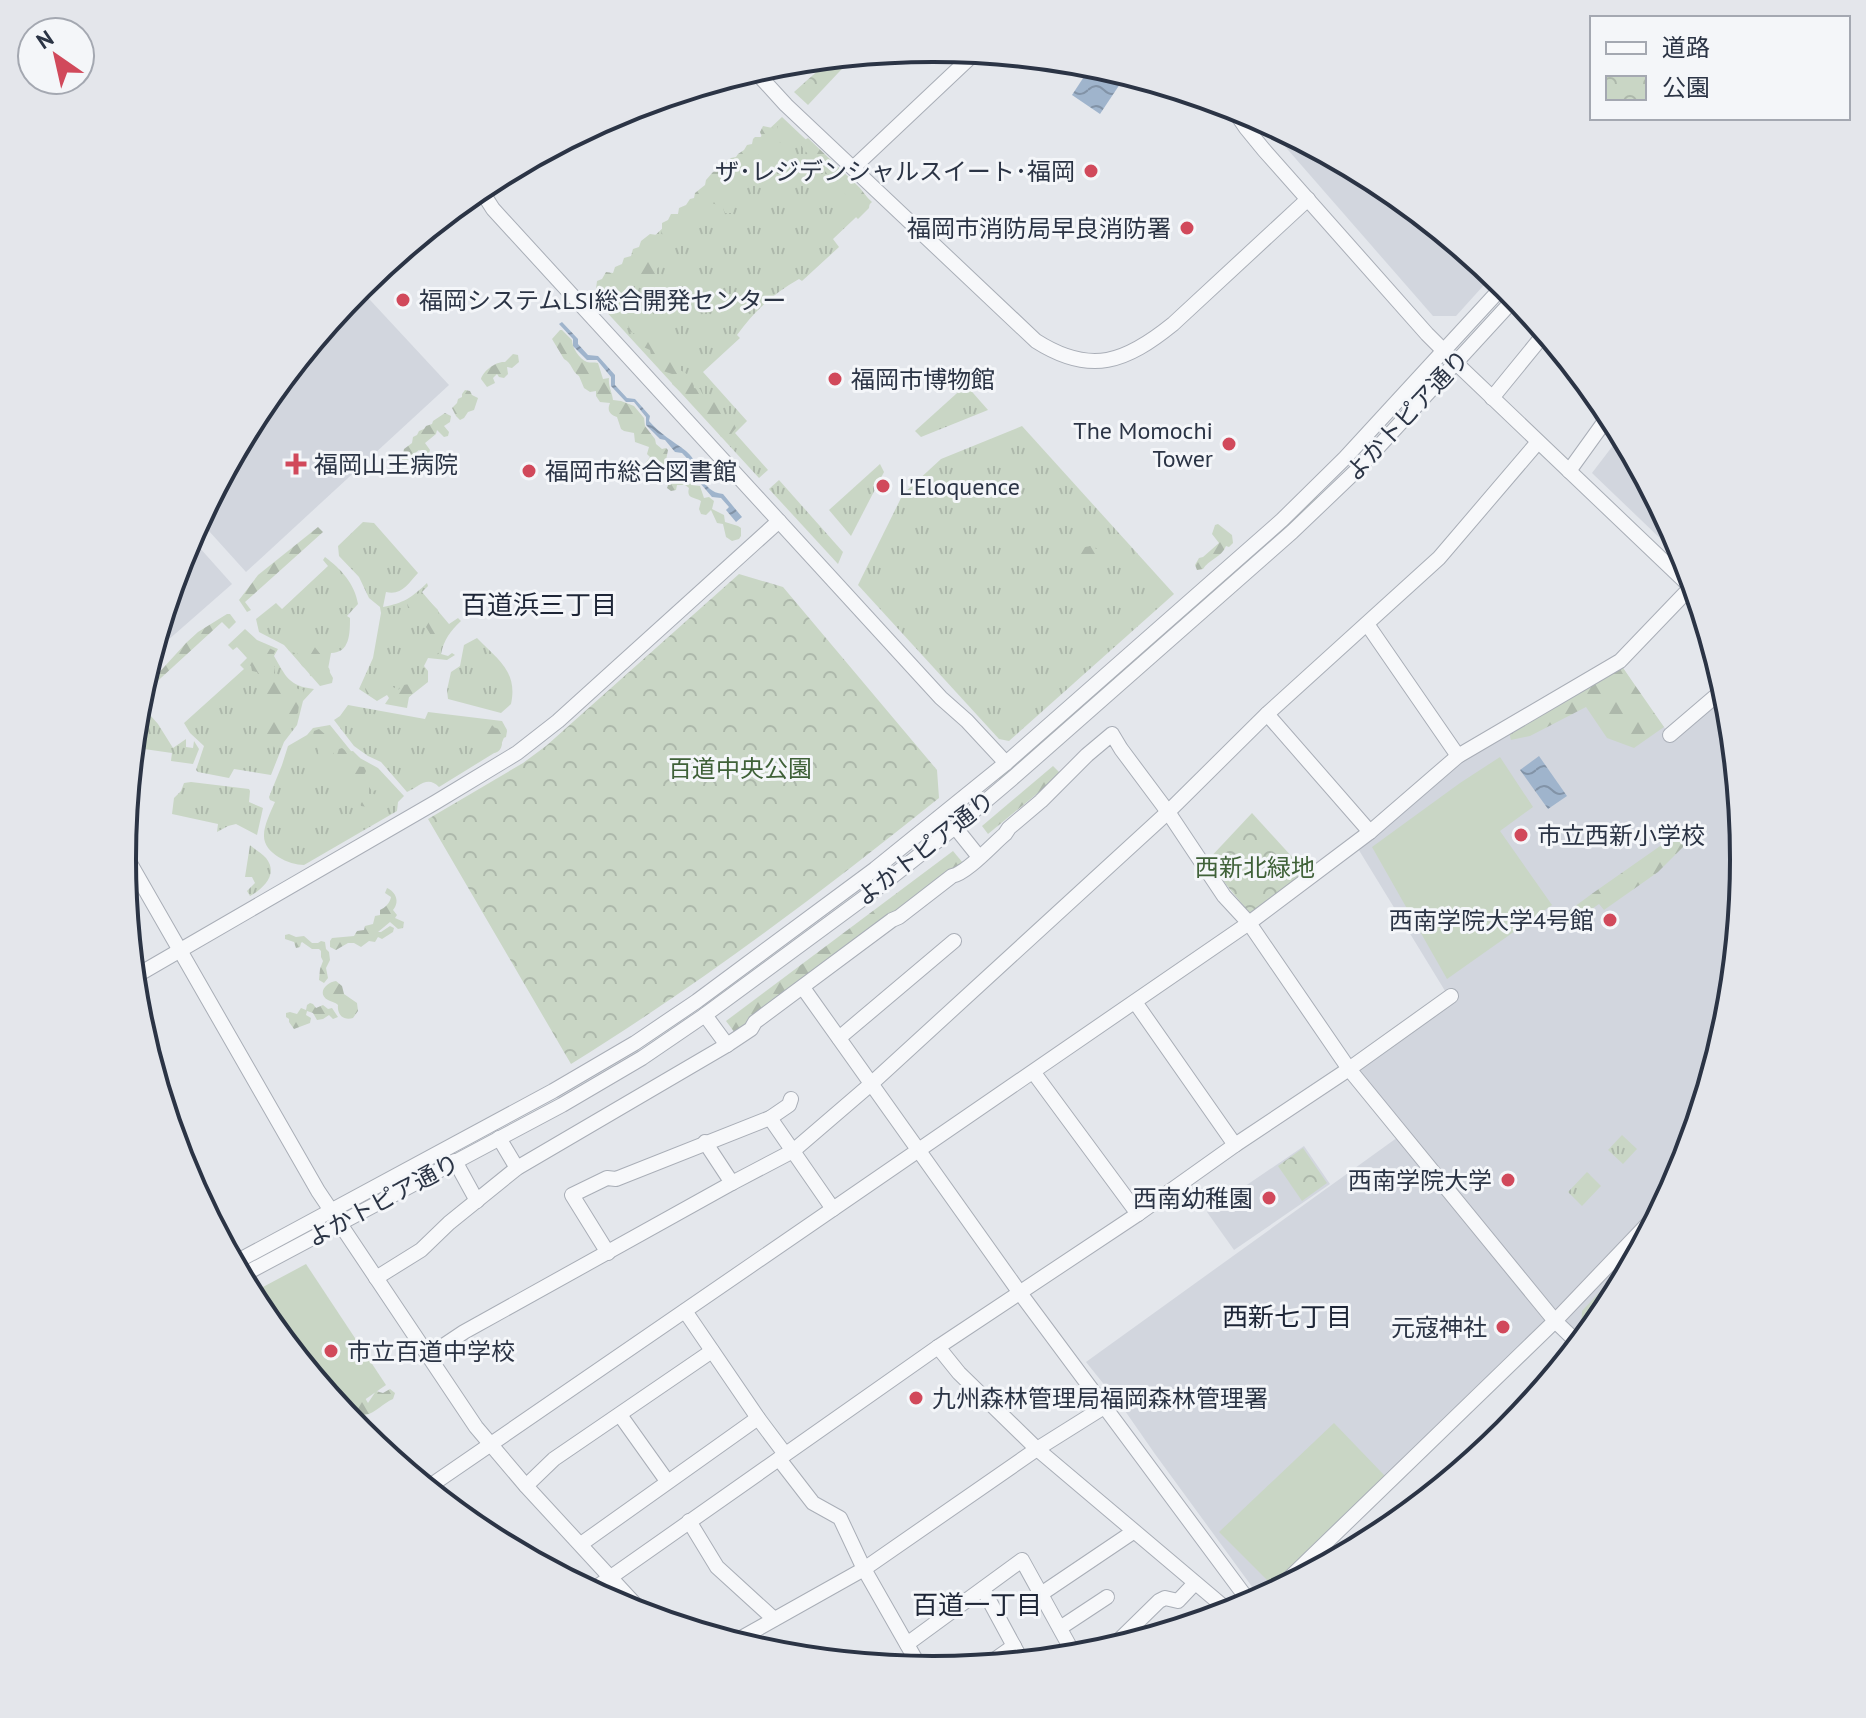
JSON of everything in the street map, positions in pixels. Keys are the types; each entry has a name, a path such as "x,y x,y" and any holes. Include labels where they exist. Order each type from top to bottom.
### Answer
{"street":[{"path":"853,168 964,63"},
{"path":"764,80 1036,341 1058,353 1090,361 1122,357 1150,342 1308,199"},
{"path":"1245,126 1444,351 1676,573"},
{"path":"486,199 941,698 1006,763"},
{"name":"よかトピア通り","path":"251,1270 335,1217 635,1043 875,869 1006,763 1282,520 1345,458 1496,294"},
{"name":"よかトピア通り","path":"244,1258 455,1161 598,1085 705,1015 839,917 955,827 1292,532 1359,468 1507,307"},
{"path":"1492,398 1538,341"},
{"path":"1569,471 1602,426"},
{"path":"428,1356 464,1332 793,1151 871,1084 1168,812 1267,714 1439,558 1538,442"},
{"path":"144,971 517,753 558,721 779,521"},
{"path":"436,1481 1249,923 1370,832 1458,756 1620,661 1685,596"},
{"path":"1367,624 1458,756"},
{"path":"1670,735 1714,698"},
{"path":"1267,714 1370,832"},
{"path":"376,1278 421,1250 517,1168 751,1029 755,1022 957,875 1112,734 1224,896 1249,923 1349,1069 1555,1321 1571,1336"},
{"path":"955,827 979,857"},
{"path":"137,875 335,1217 428,1356 489,1444 625,1594"},
{"path":"839,1038 954,941"},
{"path":"806,992 1020,1293 1243,1593"},
{"path":"602,1584 938,1347 1138,1214 1451,996"},
{"path":"1135,1002 1235,1145"},
{"path":"705,1015 727,1045"},
{"path":"1034,1073 1138,1214"},
{"path":"608,1253 572,1195 607,1178 616,1179 770,1118 789,1105 791,1099"},
{"path":"770,1118 833,1209"},
{"path":"499,1138 517,1168"},
{"path":"705,1142 732,1183"},
{"path":"455,1161 477,1201"},
{"path":"1304,1564 1555,1321 1633,1239"},
{"path":"685,1311 813,1503 840,1518 864,1569 913,1655"},
{"path":"938,1347 959,1373 1037,1449 1219,1603"},
{"path":"526,1486 554,1459 712,1351"},
{"path":"748,1634 864,1569 1037,1449 1104,1407"},
{"path":"620,1415 667,1481"},
{"path":"581,1544 758,1418"},
{"path":"689,1521 717,1567 774,1619"},
{"path":"1041,1594 1133,1532"},
{"path":"907,1644 1022,1560 1069,1644"},
{"path":"1128,1632 1159,1601 1165,1598 1178,1601 1195,1583"},
{"path":"983,1589 1017,1651"},
{"path":"1060,1628 1107,1597"},
{"path":"1005,1652 1014,1646"}],"shaded area":[{"path":"1281,142 1376,196 1485,284 1456,316 1433,316"},
{"name":"福岡山王病院","path":"367,297 449,385 246,572 208,530 218,506 270,416 301,374"},
{"path":"1613,445 1648,506 1664,542 1592,473"},
{"path":"200,548 232,584 166,641"},
{"name":"西南学院大学","path":"1621,665 1670,735 1715,702 1723,755 1730,859 1723,963 1703,1065 1688,1115 1645,1217 1565,1302 1287,1573 1253,1588 1123,1408 1086,1362 1405,1132 1355,1069 1450,999 1357,847 1462,760"},
{"name":"西南幼稚園","path":"1304,1146 1330,1184 1234,1250 1207,1212"},
{"path":"1626,1253 1575,1331 1567,1323 1567,1316"}],"green space":[{"path":"843,68 808,105 794,92 818,71"},
{"path":"782,117 872,202 833,239 839,247 802,281 799,279 790,284 765,303 737,335 740,338 703,372 747,421 735,433 768,470 759,478 591,295"},
{"path":"784,121 795,132 795,138 783,143 772,141 724,188 722,194 726,202 732,202 734,211 725,213 722,206 711,203 703,210 697,210 696,215 683,223 682,228 674,231 674,237 665,239 662,223 671,214 678,214 679,208 694,198 713,172 752,144 755,137 762,137 760,132 763,126 777,129 778,124"},
{"path":"808,138 870,201 869,208 858,219 855,216 857,206 801,145"},
{"path":"650,234 657,235 663,245 662,250 655,252 661,261 654,271 658,275 657,280 652,282 647,276 633,273 628,280 623,280 618,296 633,317 642,321 644,329 656,342 665,346 679,365 679,370 691,379 694,388 715,401 722,414 733,422 736,428 728,438 721,437 705,414 689,401 687,394 672,384 672,374 660,370 657,358 639,345 635,334 629,331 628,322 616,320 611,310 605,309 603,301 595,297 597,281 606,272 613,273 615,267 631,256 633,249 639,247"},
{"path":"560,330 572,340 581,358 598,363 603,379 609,378 613,400 634,406 644,418 645,426 656,444 668,450 666,460 672,461 674,466 669,470 669,477 680,471 688,473 691,485 700,486 704,498 714,501 712,509 724,515 725,522 741,528 739,539 732,541 726,537 723,524 717,523 711,510 706,515 701,514 701,501 690,496 689,488 685,485 677,485 676,490 671,491 667,488 669,481 661,484 655,474 645,471 643,466 650,457 647,454 649,447 635,442 634,433 621,429 617,417 609,412 610,403 600,402 596,391 590,392 584,388 552,339"},
{"path":"513,354 518,355 519,362 512,368 507,367 508,374 504,378 497,374 493,378 495,383 487,387 481,379 484,373"},
{"path":"966,385 988,410 921,437 915,431"},
{"path":"465,390 478,398 474,410 460,420 452,408"},
{"path":"445,413 451,416 450,422 444,426 449,432 448,436 444,437 437,430 425,443 429,453 419,450 407,463 400,464 400,456 412,443 413,437"},
{"path":"1022,426 1174,594 1009,741 999,739 858,585 903,494 941,459"},
{"path":"880,464 884,472 851,536 829,510"},
{"path":"779,480 843,552 838,564 769,489"},
{"path":"1317,496 1319,498 1288,527 1000,780 998,778"},
{"path":"363,522 374,523 418,573 400,591 386,592 383,607 407,599 427,583 422,592 449,624 458,618 461,621 448,636 441,654 455,655 447,660 428,658 424,666 428,671 428,682 409,697 407,708 385,704 389,698 387,695 377,701 359,689 373,658 381,613 380,607 369,598 359,577 339,556 338,546"},
{"path":"1218,524 1232,535 1233,543 1203,569 1197,570 1195,565 1199,558 1219,543 1212,534"},
{"path":"318,527 323,532 245,602 251,610 247,612 239,600 258,575"},
{"path":"1090,546 1097,549 1098,557 1096,567 1089,570 1075,563 1080,551"},
{"path":"325,557 346,578 358,604 347,616 350,618 348,641 342,650 331,653 328,669 332,683 320,686 284,645 259,632 256,619 276,603 282,609 328,566 323,560"},
{"name":"百道中央公園","path":"739,574 783,587 937,770 939,798 759,937 571,1064 428,819 546,746"},
{"path":"420,592 438,610 439,618 448,627 440,652 432,657 427,656 425,651 430,647 428,642 432,637 426,627 431,618 430,611 417,606 408,608 407,603"},
{"path":"227,614 236,622 229,629 222,622 156,682 158,673 198,632"},
{"path":"245,629 257,640 278,649 274,656 289,679 299,686 314,689 303,701 297,725 284,742 271,775 234,769 229,778 198,772 204,746 184,723 244,669 240,665 247,658 237,647 233,650 228,645"},
{"path":"286,633 290,638 298,638 306,647 314,646 321,655 321,663 330,671 326,684 320,683 318,677 310,676 309,669 301,665 297,653 289,650 287,642 276,638 278,634"},
{"path":"246,636 256,640 262,648 275,651 271,662 275,667 274,673 304,693 294,723 274,748 265,730 267,719 262,713 268,680 252,671 246,663 248,657 234,644 236,639"},
{"path":"477,638 499,660 512,683 511,704 501,713 448,699 451,672 460,666 464,645"},
{"path":"1621,665 1664,727 1634,748 1607,738 1586,707 1530,736 1511,740 1509,732"},
{"path":"374,680 378,685 388,684 398,690 410,684 415,691 400,702 388,695 374,698 365,689"},
{"path":"348,705 425,719 428,712 502,721 507,730 499,750 439,787 427,782 407,792 381,762 354,746 334,720"},
{"path":"149,716 173,748 186,739 186,747 193,748 194,741 199,749 193,764 171,761 172,753 144,749 141,772 143,755"},
{"path":"483,722 507,731 506,737 501,739 501,749 496,753 479,753 478,748 484,744 485,737 480,727"},
{"path":"330,725 351,751 378,768 404,796 398,802 397,811 304,865 291,863 272,852 265,841 265,827 275,802 269,797 288,746 313,728"},
{"path":"319,729 326,735 331,733 335,736 335,742 328,744 334,756 342,748 347,752 353,751 360,758 355,766 364,767 366,771 364,776 359,777 379,785 377,790 367,788 371,798 378,796 381,799 375,808 361,806 362,799 356,796 362,794 362,789 353,790 352,784 346,786 346,777 333,774 328,762 319,758 320,745 314,748 308,745 308,738"},
{"path":"1500,757 1533,807 1500,831 1552,905 1447,979 1372,847"},
{"path":"1053,766 1061,774 988,834 982,826"},
{"path":"184,783 249,789 249,802 263,808 257,835 236,824 217,832 218,824 172,814 174,798"},
{"name":"西新北緑地","path":"1252,813 1305,871 1251,915 1207,861"},
{"path":"1679,827 1690,840 1658,872 1604,910 1599,904 1557,933 1551,924 1663,844"},
{"path":"250,845 266,858 271,870 264,885 250,896 247,891 255,883 252,877 245,877"},
{"path":"953,851 963,863 735,1033 726,1021"},
{"path":"387,888 396,898 393,910 397,915 395,918 404,922 403,928 398,929 390,922 378,932 390,926 394,928 393,932 382,939 378,937 375,942 369,941 361,947 348,943 336,950 330,947 332,938 354,936 357,931 373,924 375,916 380,915 380,910 391,897 385,893"},
{"path":"285,935 304,936 312,943 325,942 330,960 326,968 328,978 324,983 319,980 323,961 321,951 302,942 296,948 294,942 285,939"},
{"path":"336,981 342,986 344,994 357,1003 358,1011 353,1018 341,1016 338,1005 323,994 326,986"},
{"path":"310,1003 316,1008 323,1005 332,1008 338,1017 333,1019 329,1015 317,1020 313,1013 307,1011 310,1023 294,1029 286,1013 297,1014 301,1008 306,1010"},
{"path":"1622,1135 1637,1149 1623,1164 1608,1150"},
{"path":"1303,1148 1327,1183 1302,1201 1278,1166"},
{"path":"1587,1172 1601,1186 1582,1206 1568,1192"},
{"name":"市立百道中学校","path":"306,1264 386,1385 354,1407 301,1344 262,1288"},
{"path":"1607,1285 1581,1322 1582,1311"},
{"path":"390,1389 395,1393 393,1399 363,1417 354,1406 365,1398 368,1403 376,1391 383,1393"},
{"path":"1334,1423 1385,1476 1288,1573 1269,1582 1219,1532"}],"water":[{"path":"1084,76 1120,84 1100,114 1072,95"},
{"path":"562,322 588,355 598,356 615,375 615,385 627,398 635,399 650,416 653,426 690,454 700,467 699,477 707,486 723,494 742,517 736,522 721,498 712,497 695,477 696,468 646,425 646,417 634,402 626,402 611,386 611,377 597,360 587,360 573,346 573,339 559,324"},
{"path":"1539,756 1567,796 1548,809 1520,770"}],"place":[{"name":"ザ･レジデンシャルスイート･福岡","path":"1091,171"},
{"name":"福岡市消防局早良消防署","path":"1187,228"},
{"name":"福岡システムLSI総合開発センター","path":"403,300"},
{"name":"福岡市博物館","path":"835,379"},
{"name":"The Momochi Tower","path":"1229,444"},
{"name":"福岡山王病院","path":"296,464"},
{"name":"福岡市総合図書館","path":"529,471"},
{"name":"L'Eloquence","path":"883,486"},
{"name":"市立西新小学校","path":"1521,835"},
{"name":"西南学院大学4号館","path":"1610,920"},
{"name":"西南学院大学","path":"1508,1180"},
{"name":"西南幼稚園","path":"1269,1198"},
{"name":"元寇神社","path":"1503,1327"},
{"name":"市立百道中学校","path":"331,1351"},
{"name":"九州森林管理局福岡森林管理署","path":"916,1398"}],"district":[{"name":"百道浜三丁目","path":"539,604"},
{"name":"西新七丁目","path":"1287,1316"},
{"name":"百道一丁目","path":"977,1604"}]}
